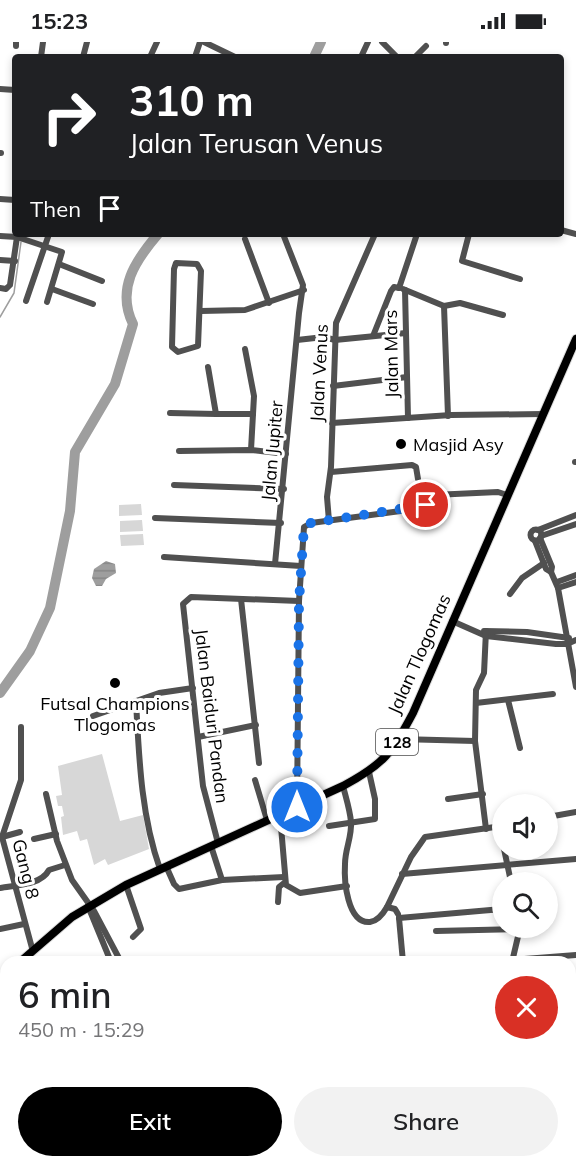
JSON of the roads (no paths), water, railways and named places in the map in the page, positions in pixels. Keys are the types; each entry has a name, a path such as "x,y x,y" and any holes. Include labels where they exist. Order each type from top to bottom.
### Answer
{"main road":[{"name":"Jalan Tlogomas","path":"25,956 88,906 126,885 343,786 369,772 386,758 399,739 454,622 576,339"}],"street":[{"path":"202,42 228,54"},
{"path":"382,42 394,54"},
{"path":"419,54 426,46"},
{"path":"0,236 21,238 62,252 47,302"},
{"path":"26,301 48,237"},
{"path":"201,311 245,310 304,290 285,237"},
{"name":"Jalan Venus","path":"329,520 327,497 331,472 335,340 338,313 374,237"},
{"path":"402,289 416,237"},
{"path":"469,237 462,261 520,279"},
{"path":"0,288 9,286 21,238"},
{"path":"246,239 269,303"},
{"path":"0,260 15,261"},
{"path":"176,263 197,264 200,268 201,311 198,346 175,351 172,346 173,287 176,263"},
{"path":"59,264 102,280"},
{"path":"52,289 93,304"},
{"path":"373,336 391,291 402,289 444,306 460,303 503,315"},
{"name":"Jalan Mars","path":"402,289 406,333 408,418"},
{"name":"Jalan Jupiter","path":"275,564 304,290"},
{"path":"444,306 448,416"},
{"path":"297,340 327,338 335,340 406,333"},
{"path":"245,350 253,388 251,450"},
{"path":"208,367 216,414"},
{"path":"333,386 407,377"},
{"path":"170,413 253,414"},
{"path":"332,423 448,416 543,414"},
{"path":"179,451 251,450 286,454"},
{"path":"331,472 412,465 416,467 418,478"},
{"path":"174,484 284,489"},
{"path":"297,807 299,602 302,540 306,525 423,508 431,496 498,492 507,495"},
{"path":"539,536 576,514"},
{"path":"155,518 281,523"},
{"path":"539,536 576,524"},
{"path":"539,536 544,563 558,585 576,687"},
{"path":"539,536 552,567 551,572"},
{"path":"164,557 301,566"},
{"path":"510,594 522,578 544,563"},
{"path":"558,585 576,576"},
{"path":"558,585 576,582"},
{"name":"Jalan Baiduri Pandan","path":"222,880 205,794 183,610 185,600 191,597 242,599"},
{"path":"259,763 242,599 299,602"},
{"path":"454,622 465,628 484,633 575,640"},
{"path":"484,633 484,673 477,686 475,741 486,829"},
{"path":"93,716 159,693 193,688"},
{"path":"476,703 553,694"},
{"path":"508,700 520,748"},
{"path":"136,701 146,810 152,844 174,884 179,889 222,880 284,880"},
{"path":"198,737 256,725"},
{"name":"Gang 8","path":"21,727 21,780 2,828 2,837 32,948"},
{"path":"399,739 475,741"},
{"path":"329,826 376,817 369,772"},
{"path":"255,780 267,820"},
{"path":"343,786 351,823 351,838 344,865 354,914 359,920 372,922 385,910 420,842 429,836 492,828"},
{"path":"46,794 66,865 88,906 89,914 116,956"},
{"path":"448,798 483,794"},
{"path":"558,816 576,812"},
{"path":"280,815 284,880 291,890 300,893 347,886"},
{"path":"2,837 20,832"},
{"path":"34,839 56,834"},
{"path":"402,874 576,859"},
{"path":"506,860 509,872"},
{"path":"0,888 40,879 47,875 49,870 66,865"},
{"path":"278,902 279,887 284,880"},
{"path":"126,885 141,929 140,933 133,937"},
{"path":"385,910 395,909 398,916 402,956"},
{"path":"398,916 492,910"},
{"path":"0,929 24,924"},
{"path":"436,931 492,929"},
{"path":"513,956 518,938"},
{"path":"111,950 111,956"}],"waterway":[{"path":"315,54 321,42"},
{"path":"0,693 30,651 50,608 70,511 75,452 115,384 133,324 126,299 127,287 136,265 156,237"},
{"path":"0,317 14,293 21,242"}],"place":[{"name":"Masjid Asy","path":"401,444"},
{"name":"Futsal Champions Tlogomas","path":"115,683"}]}
